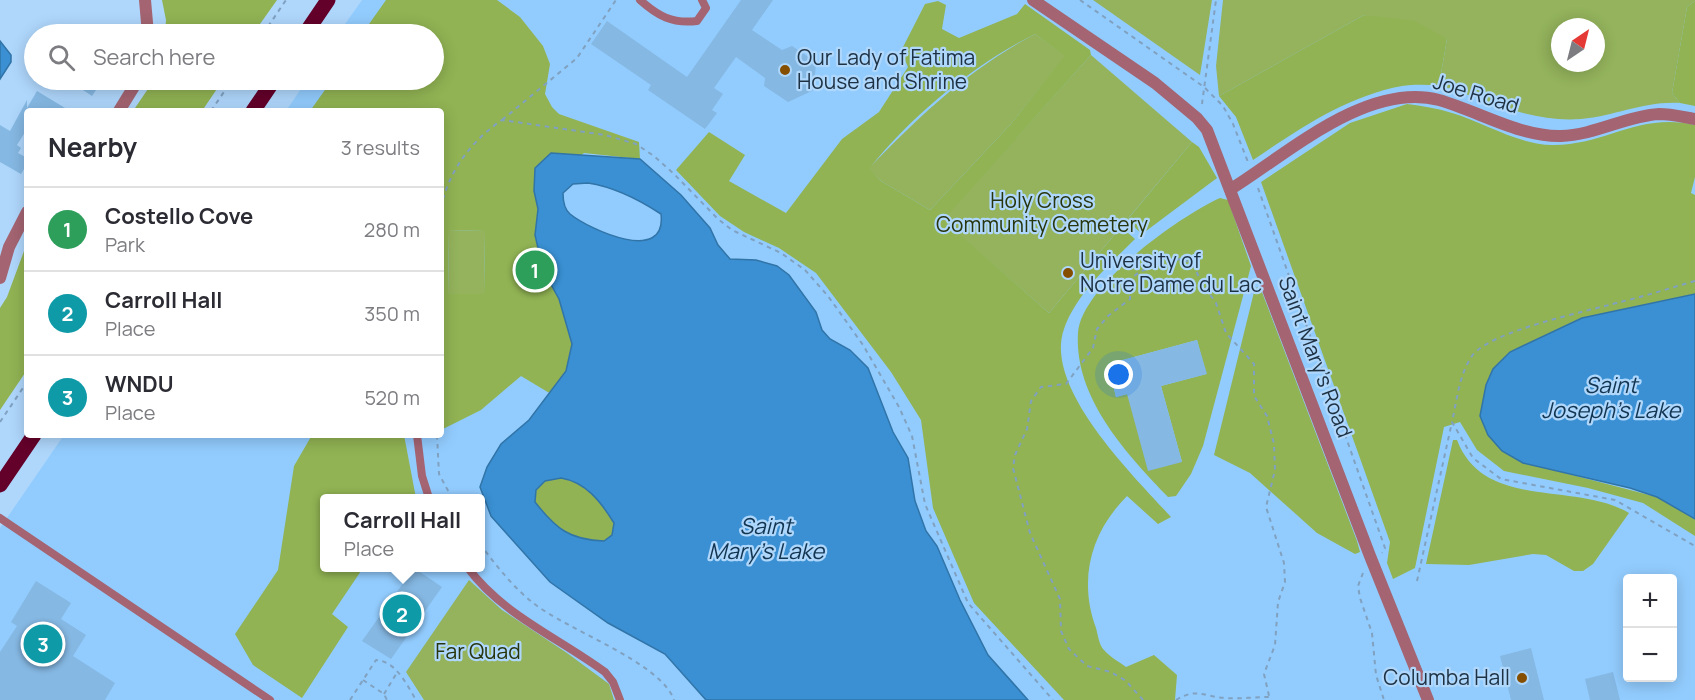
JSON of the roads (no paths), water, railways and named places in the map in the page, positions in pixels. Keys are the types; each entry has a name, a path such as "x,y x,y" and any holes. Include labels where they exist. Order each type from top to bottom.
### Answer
{"main road":[{"path":"312,24 328,0"},
{"path":"255,108 267,90"},
{"path":"0,485 32,438"}],"street":[{"path":"145,0 147,24"},
{"name":"Saint Mary's Road","path":"1034,0 1155,83 1197,118 1216,149 1370,556 1428,700"},
{"path":"121,108 132,90"},
{"name":"Joe Road","path":"1231,189 1316,132 1347,116 1393,98 1413,97 1438,100 1549,135 1575,135 1658,114 1695,119"},
{"path":"0,278 9,247 24,218"}],"lane":[{"path":"640,0 652,11 678,23 697,21 706,8 702,0"},
{"path":"417,438 422,476 428,494"},
{"path":"0,518 270,700"},
{"path":"472,572 492,594 518,616 605,672 613,682 620,700"}],"water":[{"path":"0,41 11,55 11,62 0,79"},
{"name":"Saint Mary's Lake","path":"551,153 640,159 681,195 710,228 718,245 730,259 756,260 777,266 789,275 816,312 822,330 830,339 850,350 868,368 893,432 908,458 915,501 926,531 937,546 960,600 988,655 1028,700 706,700 665,654 608,623 550,582 491,516 485,494 483,494 480,487 487,467 501,444 529,420 566,371 572,344 559,299 543,270 535,235 538,209 534,191 535,168","holes":["588,183 608,187 644,203 661,214 660,229 652,238 640,241 609,234 580,221 566,210 563,193 573,184","561,478 570,480 592,494 614,523 612,535 604,541 582,538 565,531 557,526 535,502 536,490 545,481"]},
{"name":"Saint Joseph's Lake","path":"1695,294 1695,519 1657,497 1630,488 1523,463 1502,451 1488,435 1480,416 1486,385 1493,369 1510,352 1582,318"}],"place":[{"name":"Our Lady of Fatima House and Shrine","path":"785,70"},
{"name":"Costello Cove","path":"535,270"},
{"name":"University of Notre Dame du Lac","path":"1068,273"},
{"name":"Carroll Hall","path":"402,614"},
{"name":"WNDU","path":"43,644"},
{"name":"Columba Hall","path":"1522,678"}],"park label":[{"name":"Holy Cross Community Cemetery","path":"1042,213"},
{"name":"Far Quad","path":"478,652"}]}
